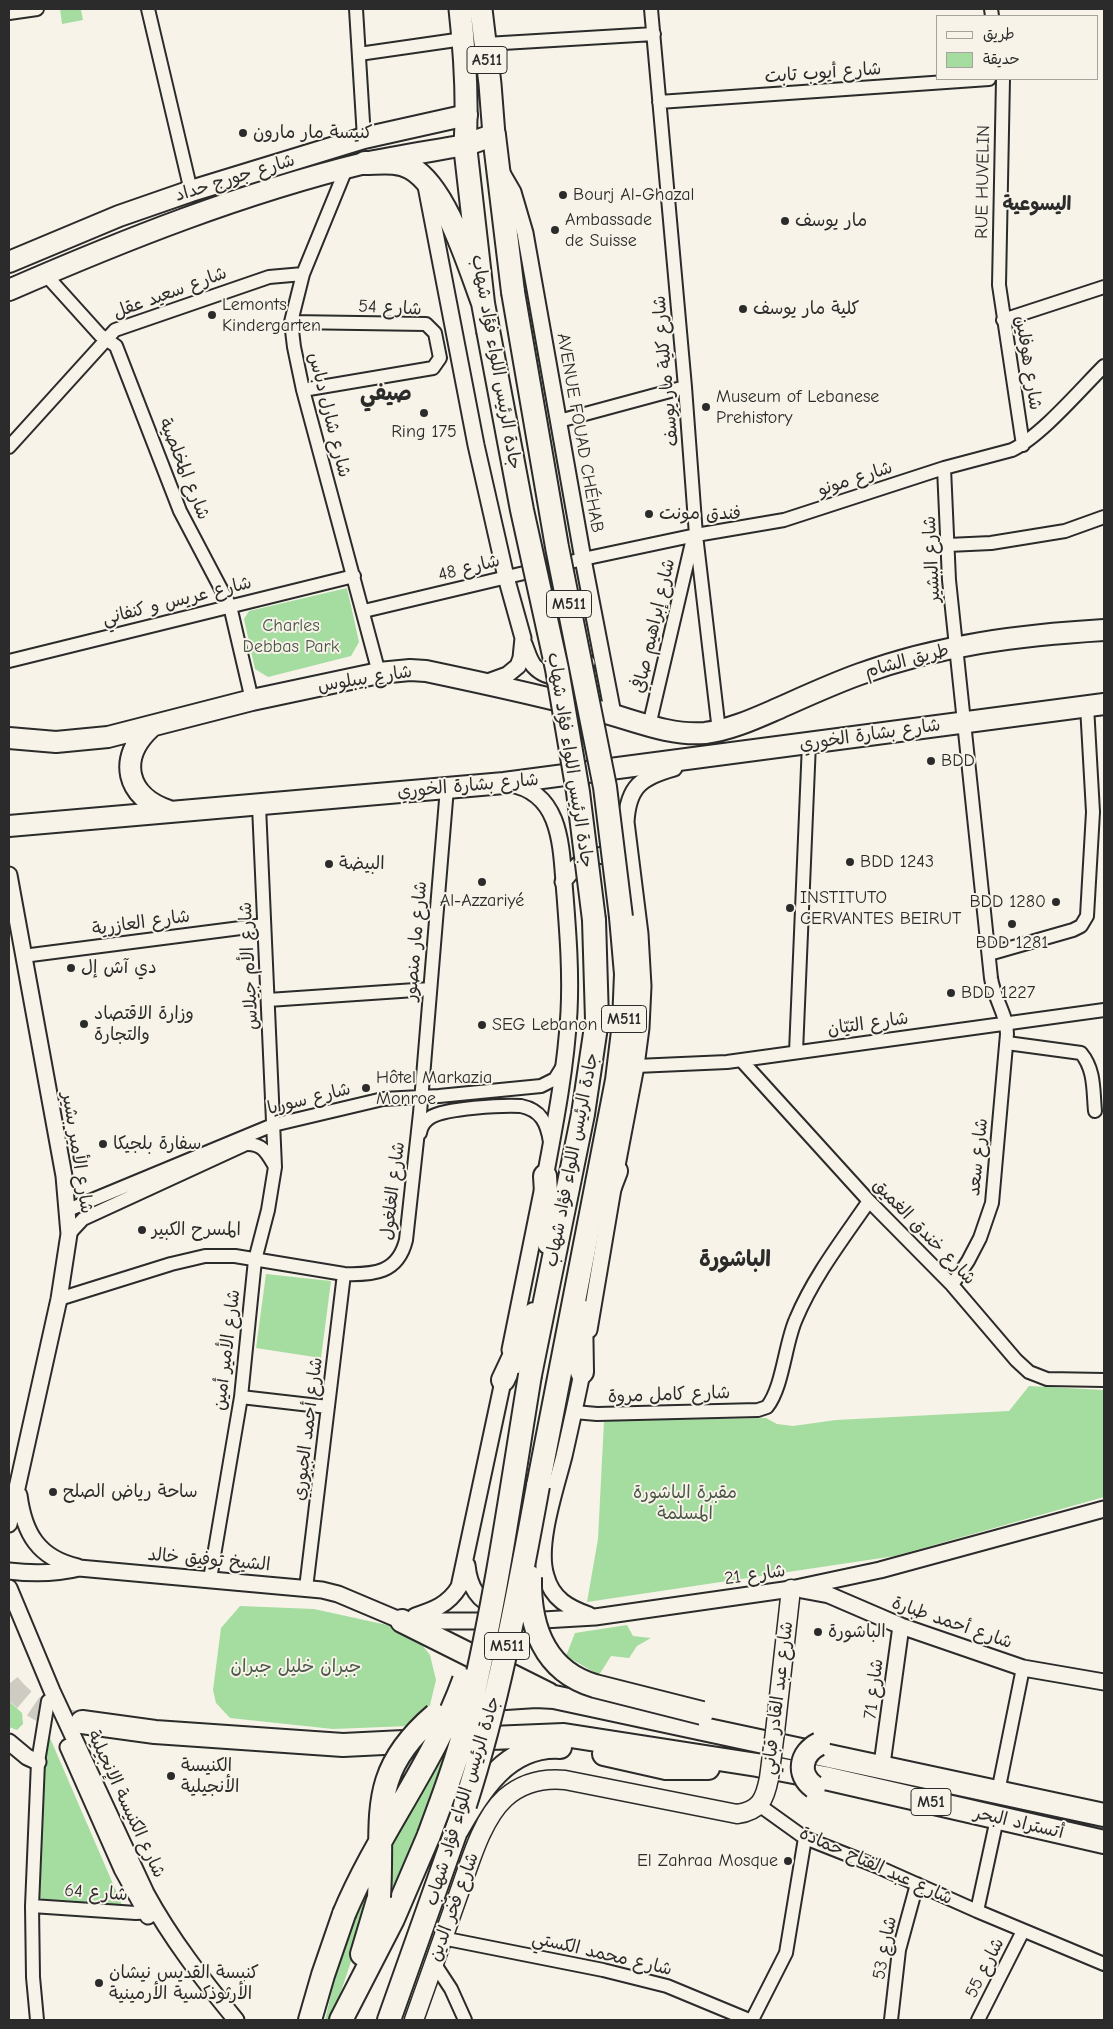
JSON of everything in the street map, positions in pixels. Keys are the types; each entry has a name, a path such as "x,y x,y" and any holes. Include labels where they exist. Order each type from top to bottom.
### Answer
{"highway":[{"name":"جادة الرئيس اللواء فؤاد شهاب","path":"340,2020 393,1919 429,1835 466,1725 503,1546 530,1374 582,1114 597,1020 594,920 578,792 557,669 522,510 483,303 465,145 467,115 466,76 460,9"},
{"name":"جادة الرئيس اللواء فؤاد شهاب","path":"390,2020 449,1854 491,1719 517,1598 617,1080 624,1023 626,974 605,787 557,547 513,292 495,148 481,9"},
{"path":"467,115 492,111"},
{"path":"465,145 495,148"},
{"path":"356,166 391,162 410,168 425,180 455,228 483,303"},
{"path":"582,1372 580,1264 616,1171"},
{"path":"504,1380 550,1276 545,1176"},
{"path":"532,1516 530,1583 532,1611 541,1640 558,1665 578,1681 702,1713 769,1734 1000,1782 1104,1806"},
{"path":"310,2020 328,1958 344,1914 367,1865 426,1764 451,1714 490,1611"},
{"path":"402,1620 554,1697"},
{"path":"340,2020 369,1937 379,1897 382,1858 380,1813 384,1788 394,1762 404,1748 435,1715 474,1700 536,1696 554,1697"},
{"name":"M51","path":"554,1697 769,1734"},
{"name":"M51","path":"82,1722 189,1735 343,1745 564,1735 765,1774"},
{"name":"أتستراد البحر","path":"769,1734 1104,1815"},
{"path":"814,1787 806,1779 802,1764 809,1750 819,1744"},
{"path":"457,1830 476,1797 495,1773 509,1761 523,1753 557,1747 590,1751 666,1768 765,1774 1104,1854"},
{"name":"أتستراد البحر","path":"765,1774 825,1778 1104,1842"}],"main road":[{"name":"شارع جورج حداد","path":"9,262 119,216 191,191 364,138 467,115"},
{"name":"شارع جورج حداد","path":"9,290 184,218 256,194 356,166 465,145"},
{"name":"طريق الشام","path":"719,731 751,720 861,674 956,648 1008,638 1104,630"},
{"name":"شارع بيبلوس","path":"9,738 39,741 73,741 108,737 252,700 380,673 410,670 426,671 530,693 680,733 719,731"},
{"name":"شارع بشارة الخوري","path":"9,826 259,806 504,783 1096,705"},
{"path":"150,727 141,736 131,753 132,780 134,787 144,798 156,807 170,812"},
{"name":"شارع عبد القادر قباني","path":"760,1805 766,1794 765,1774 769,1734 791,1589"},
{"name":"شارع فخر الدين","path":"414,2020 442,1938 484,1828 504,1799 521,1787 548,1779 581,1782 737,1814 747,1813 760,1805"}],"street":[{"path":"9,13 37,9"},
{"path":"148,9 191,191"},
{"path":"356,9 364,138"},
{"name":"شارع كلية مار يوسف","path":"651,9 685,387 694,535 719,731"},
{"path":"486,44 654,34"},
{"path":"359,54 464,39"},
{"name":"شارع أيوب تابت","path":"659,102 975,80"},
{"name":"RUE HUVELIN","path":"999,285 1002,80"},
{"name":"AVENUE FOUAD CHÉHAB","path":"495,148 525,233 583,559 613,714"},
{"name":"شارع شارل دباس","path":"356,166 303,274 292,322 294,347 303,390 380,673"},
{"path":"425,180 476,445 506,577 527,654 534,666 545,674 559,677 572,675 584,667 592,655 597,632"},
{"name":"شارع المخلصية","path":"45,274 106,338 116,346 180,511 230,606 252,700"},
{"name":"شارع سعيد عقل","path":"9,447 115,330 269,277 303,274"},
{"name":"شارع هوفلين","path":"999,285 1023,445"},
{"path":"1003,320 1104,287"},
{"name":"شارع 54","path":"292,322 426,324 435,333 440,358 432,368 303,390"},
{"name":"شارع مونو","path":"583,559 694,535 784,520 944,468 1012,450 1023,445 1104,366"},
{"path":"559,421 685,387"},
{"name":"شارع البشير","path":"944,468 949,580 993,990 1007,1022"},
{"path":"948,545 991,542 1065,530 1104,517"},
{"name":"شارع إبراهيم صافي","path":"648,726 694,535"},
{"name":"شارع 48","path":"364,612 583,559"},
{"name":"شارع عريس و كنفاني","path":"9,661 354,576"},
{"path":"483,684 507,675 518,666 522,658 523,638"},
{"path":"989,954 1073,930 1085,921 1089,908 1098,813 1096,705"},
{"path":"796,1052 809,743"},
{"path":"595,1617 573,1610 562,1602 550,1588 544,1559 546,1527 582,1372 641,1028 643,986 626,822 627,809 633,790 648,776 720,755"},
{"path":"402,1620 434,1609 451,1599 459,1587 504,1380 551,1146 568,1038 570,979 564,882 556,826 548,805 537,794 530,790 504,783"},
{"name":"شارع مار منصور","path":"421,1097 447,788"},
{"name":"شارع الأم جيلاس","path":"259,806 273,1125"},
{"path":"564,882 578,864 599,855 617,858 633,875"},
{"name":"شارع الأمير بشير","path":"9,875 64,1176 69,1234 59,1299 9,1524"},
{"name":"شارع العازرية","path":"23,956 264,925"},
{"path":"268,1000 430,989"},
{"name":"شارع التيّان","path":"636,1066 727,1062 1104,1010"},
{"name":"شارع سعد","path":"952,1286 980,1238 992,1203 1007,1043 1007,1022"},
{"path":"1007,1043 1081,1053 1092,1071 1095,1111"},
{"name":"شارع خندق الغميق","path":"741,1060 869,1201 952,1286 1016,1360 1029,1372 1047,1379 1104,1380"},
{"name":"شارع سوريا","path":"68,1210 273,1125 383,1099 541,1086 555,1079 564,1064"},
{"name":"شارع الغلغول","path":"59,1299 192,1258 221,1255 344,1274 377,1272 389,1267 400,1258 406,1240 421,1097"},
{"path":"416,1152 421,1126 428,1118 434,1115 456,1110 515,1105 532,1109 542,1118 548,1129 551,1146"},
{"name":"شارع الأمير أمين","path":"210,1579 240,1397 255,1260 268,1210 275,1167 273,1125"},
{"path":"69,1234 83,1219 246,1144 255,1144 262,1147 275,1167"},
{"name":"شارع كامل مروة","path":"574,1412 597,1414 765,1408 774,1394 796,1320 809,1292 869,1201"},
{"name":"شارع أحمد الجبوري","path":"306,1588 344,1274"},
{"path":"240,1397 328,1407"},
{"path":"17,1482 21,1515 31,1537 49,1556 61,1563 79,1568"},
{"name":"شارع 21","path":"402,1620 549,1621 595,1617 791,1589 880,1570 1104,1509"},
{"path":"466,1556 473,1590 480,1598 495,1607 509,1608 521,1603 536,1592 546,1576"},
{"name":"الشيخ توفيق خالد","path":"9,1571 35,1574 61,1573 79,1568 306,1588 338,1594 402,1620"},
{"name":"شارع الكنيسة الإنجيلية","path":"9,1588 52,1699"},
{"name":"شارع أحمد طبارة","path":"791,1589 816,1591 829,1595 900,1626 1024,1668 1104,1682"},
{"name":"شارع الكنيسة الإنجيلية","path":"9,1607 14,1625 52,1699 151,1912 185,1973 224,2020"},
{"name":"شارع 71","path":"883,1757 900,1626"},
{"path":"1000,1782 1024,1668"},
{"path":"37,2020 32,1906 38,1762 52,1699"},
{"path":"9,1742 27,1757 38,1762"},
{"name":"شارع عبد الفتاح حمادة","path":"760,1805 805,1838 1104,1964"},
{"path":"977,1911 995,1828"},
{"path":"751,2020 786,1953 805,1838"},
{"name":"شارع 53","path":"891,2020 898,1950 917,1884"},
{"name":"شارع 64","path":"32,1906 151,1912"},
{"name":"شارع الكنيسة الإنجيلية","path":"151,1912 197,1973 236,2020"},
{"name":"شارع 55","path":"978,2020 1023,1931"},
{"name":"شارع محمد الكستي","path":"442,1938 654,1982 751,2020"},
{"path":"434,1963 454,1994 465,2020"}],"green space":[{"path":"60,9 85,9 81,10 83,20 62,24"},
{"name":"Charles Debbas Park","path":"347,588 359,642 351,656 268,677 255,669 244,619 249,611"},
{"path":"266,1274 331,1281 321,1358 256,1348"},
{"name":"مقبرة الباشورة المسلمة","path":"1029,1386 1104,1390 1104,1497 895,1556 587,1602 598,1539 604,1421 766,1418 777,1424 793,1426 836,1420 1009,1411"},
{"name":"جبران خليل جبران","path":"240,1606 314,1609 387,1625 414,1635 430,1655 436,1680 429,1709 409,1726 333,1729 230,1718 216,1703 213,1690 221,1628"},
{"path":"627,1625 633,1636 651,1638 637,1646 629,1658 611,1656 599,1675 566,1656 575,1633"},
{"path":"9,1701 22,1713 23,1724 17,1730 9,1727"},
{"path":"457,1718 435,1791 381,1928 390,1845"},
{"path":"44,1724 123,1907 37,1900"},
{"path":"373,1875 369,1908 332,2018 331,2020 325,2020 339,1960 355,1915"}],"tunnel":[{"path":"9,1684 24,1700 41,1711 60,1719 82,1722"}],"place":[{"name":"كنيسة مار مارون","path":"243,133"},
{"name":"Bourj Al-Ghazal","path":"563,195"},
{"name":"مار يوسف","path":"785,221"},
{"name":"Ambassade de Suisse","path":"555,230"},
{"name":"كلية مار يوسف","path":"743,309"},
{"name":"Lemonts Kindergarten","path":"212,315"},
{"name":"Museum of Lebanese Prehistory","path":"706,407"},
{"name":"Ring 175","path":"424,413"},
{"name":"فندق مونت","path":"649,514"},
{"name":"BDD","path":"931,761"},
{"name":"BDD 1243","path":"850,862"},
{"name":"البيضة","path":"329,864"},
{"name":"Al-Azzariyé","path":"482,882"},
{"name":"BDD 1280","path":"1056,902"},
{"name":"INSTITUTO CERVANTES BEIRUT","path":"790,908"},
{"name":"BDD 1281","path":"1012,924"},
{"name":"دي آش إل","path":"71,968"},
{"name":"BDD 1227","path":"951,993"},
{"name":"وزارة الاقتصاد والتجارة","path":"84,1024"},
{"name":"SEG Lebanon","path":"482,1025"},
{"name":"Hôtel Markazia Monroe","path":"366,1088"},
{"name":"سفارة بلجيكا","path":"103,1144"},
{"name":"المسرح الكبير","path":"142,1230"},
{"name":"ساحة رياض الصلح","path":"53,1492"},
{"name":"الباشورة","path":"818,1632"},
{"name":"الكنيسة الأنجيلية","path":"171,1776"},
{"name":"El Zahraa Mosque","path":"788,1861"},
{"name":"كنيسة القديس نيشان الأرثوذكسية الأرمينية","path":"99,1983"}],"district":[{"name":"اليسوعية","path":"1037,205"},
{"name":"صيفي","path":"386,394"},
{"name":"الباشورة","path":"735,1260"}]}
